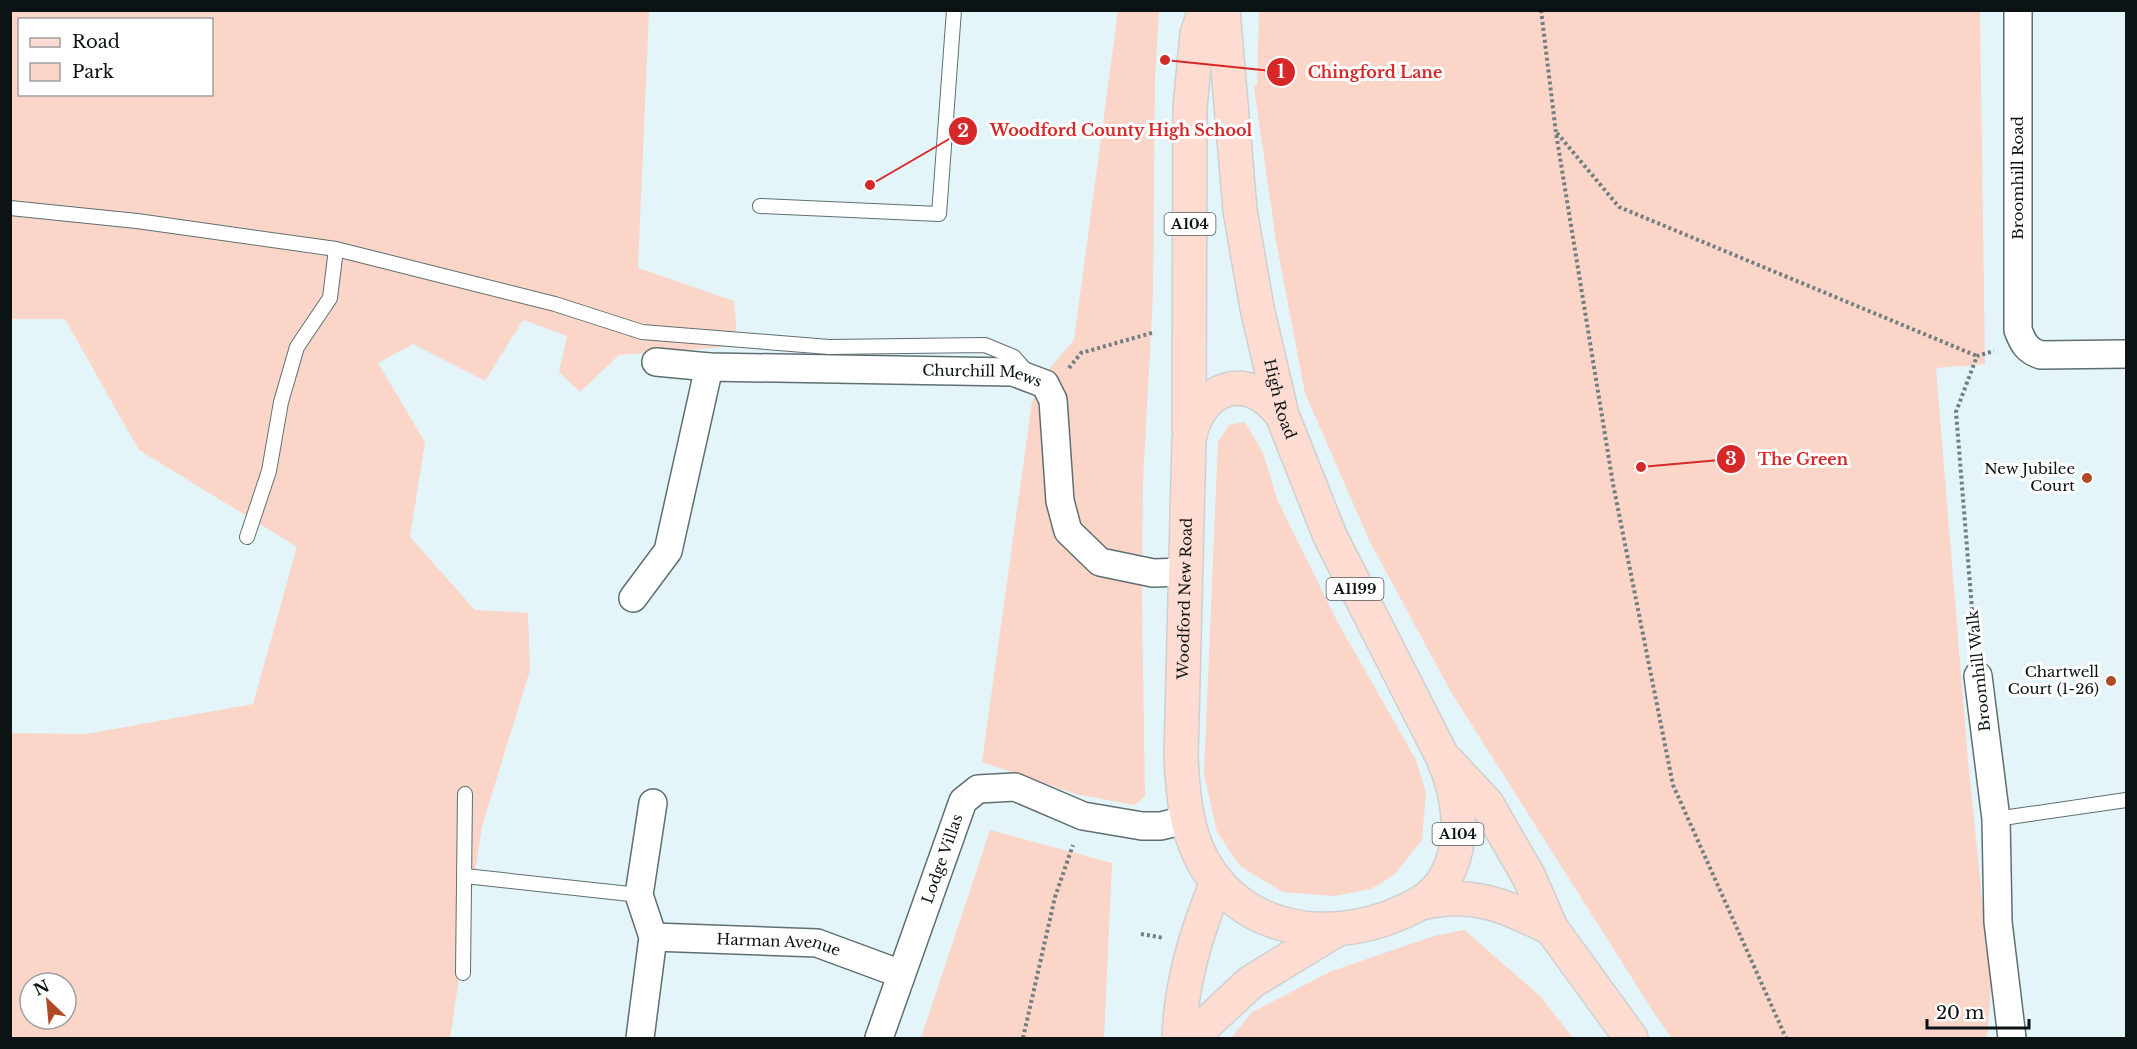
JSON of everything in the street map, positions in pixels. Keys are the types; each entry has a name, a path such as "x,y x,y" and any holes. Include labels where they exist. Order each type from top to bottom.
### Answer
{"main road":[{"name":"A104","path":"1189,440 1190,107 1197,34 1205,10"},
{"name":"High Road","path":"1223,10 1240,210 1257,308 1282,415 1330,536 1442,756"},
{"name":"Woodford New Road","path":"1282,415 1262,393 1247,388 1230,389 1213,395 1200,406 1192,422 1189,440 1181,758 1188,819 1197,848 1217,882 1240,904 1259,917 1282,925 1338,929 1365,925 1422,903 1441,885 1452,862 1458,841 1457,806 1453,780 1442,756"},
{"name":"A1199","path":"1442,756 1487,804 1529,877 1551,928 1631,1038"},
{"path":"1179,1038 1182,993 1194,943 1217,882"},
{"name":"A1199","path":"1422,903 1444,898 1468,897 1499,904 1551,928"},
{"name":"Woodford New Road","path":"1191,1038 1251,982 1338,929"}],"street":[{"name":"Broomhill Road","path":"2018,10 2018,330 2024,344"},
{"path":"2024,344 2032,352 2041,355 2127,354"},
{"name":"Churchill Mews","path":"656,362 709,367 1013,372 1041,385 1053,400 1060,501 1068,531 1100,562 1153,573 1186,572"},
{"path":"633,598 668,551 709,367"},
{"name":"Broomhill Walk","path":"1978,676 1996,819 1998,922 2012,1038"},
{"name":"Lodge Villas","path":"879,1038 963,801 978,789 1016,787 1083,816 1142,825 1161,826 1188,819"},
{"path":"640,1038 653,937 639,895 653,803"},
{"name":"Harman Avenue","path":"653,937 817,943 901,974"}],"lane":[{"path":"760,206 939,214 954,10"},
{"path":"10,208 137,221 336,249 555,304 642,332 829,346 985,345 1014,357 1041,385"},
{"path":"247,537 269,471 281,402 297,347 330,298 336,249"},
{"path":"463,973 465,794"},
{"path":"1996,819 2127,800"},
{"path":"465,876 639,895"}],"path":[{"path":"1541,10 1556,133 1614,484 1673,785 1786,1038"},
{"path":"1556,133 1619,207 1977,356 2024,344"},
{"path":"1041,385 1081,353 1162,330"},
{"name":"Broomhill Walk","path":"1977,356 1956,412 1978,676"},
{"path":"1023,1038 1055,897 1083,816"},
{"path":"1141,934 1170,939"}],"green space":[{"path":"10,11 649,11 638,268 734,301 738,346 619,355 580,392 559,372 567,336 523,320 485,381 413,344 378,363 425,442 410,537 475,610 528,613 530,670 482,826 450,1038 11,1038 11,733 86,734 253,704 297,547 139,450 65,319 11,319"},
{"path":"1118,11 1159,11 1155,79 1153,295 1143,481 1145,797 1134,805 1076,794 982,762 1032,402 1050,368 1074,340"},
{"path":"1259,11 1980,11 1985,364 1936,368 1968,760 1991,987 1987,1038 1672,1038 1656,1016 1451,692 1370,542 1305,393 1276,241 1254,87 1257,85"},
{"path":"1245,422 1263,453 1277,499 1338,623 1416,760 1426,793 1422,840 1394,875 1371,889 1334,896 1282,892 1240,866 1217,832 1204,774 1218,442 1229,425"},
{"path":"990,830 1112,863 1104,1038 921,1038"},
{"path":"1464,930 1540,996 1573,1038 1231,1038 1252,1012 1332,971 1434,936"}],"place":[{"name":"Chingford Lane","path":"1165,60"},
{"name":"Woodford County High School","path":"870,185"},
{"name":"The Green","path":"1641,467"},
{"name":"New Jubilee Court","path":"2087,478"},
{"name":"Chartwell Court (1-26)","path":"2111,681"}]}
